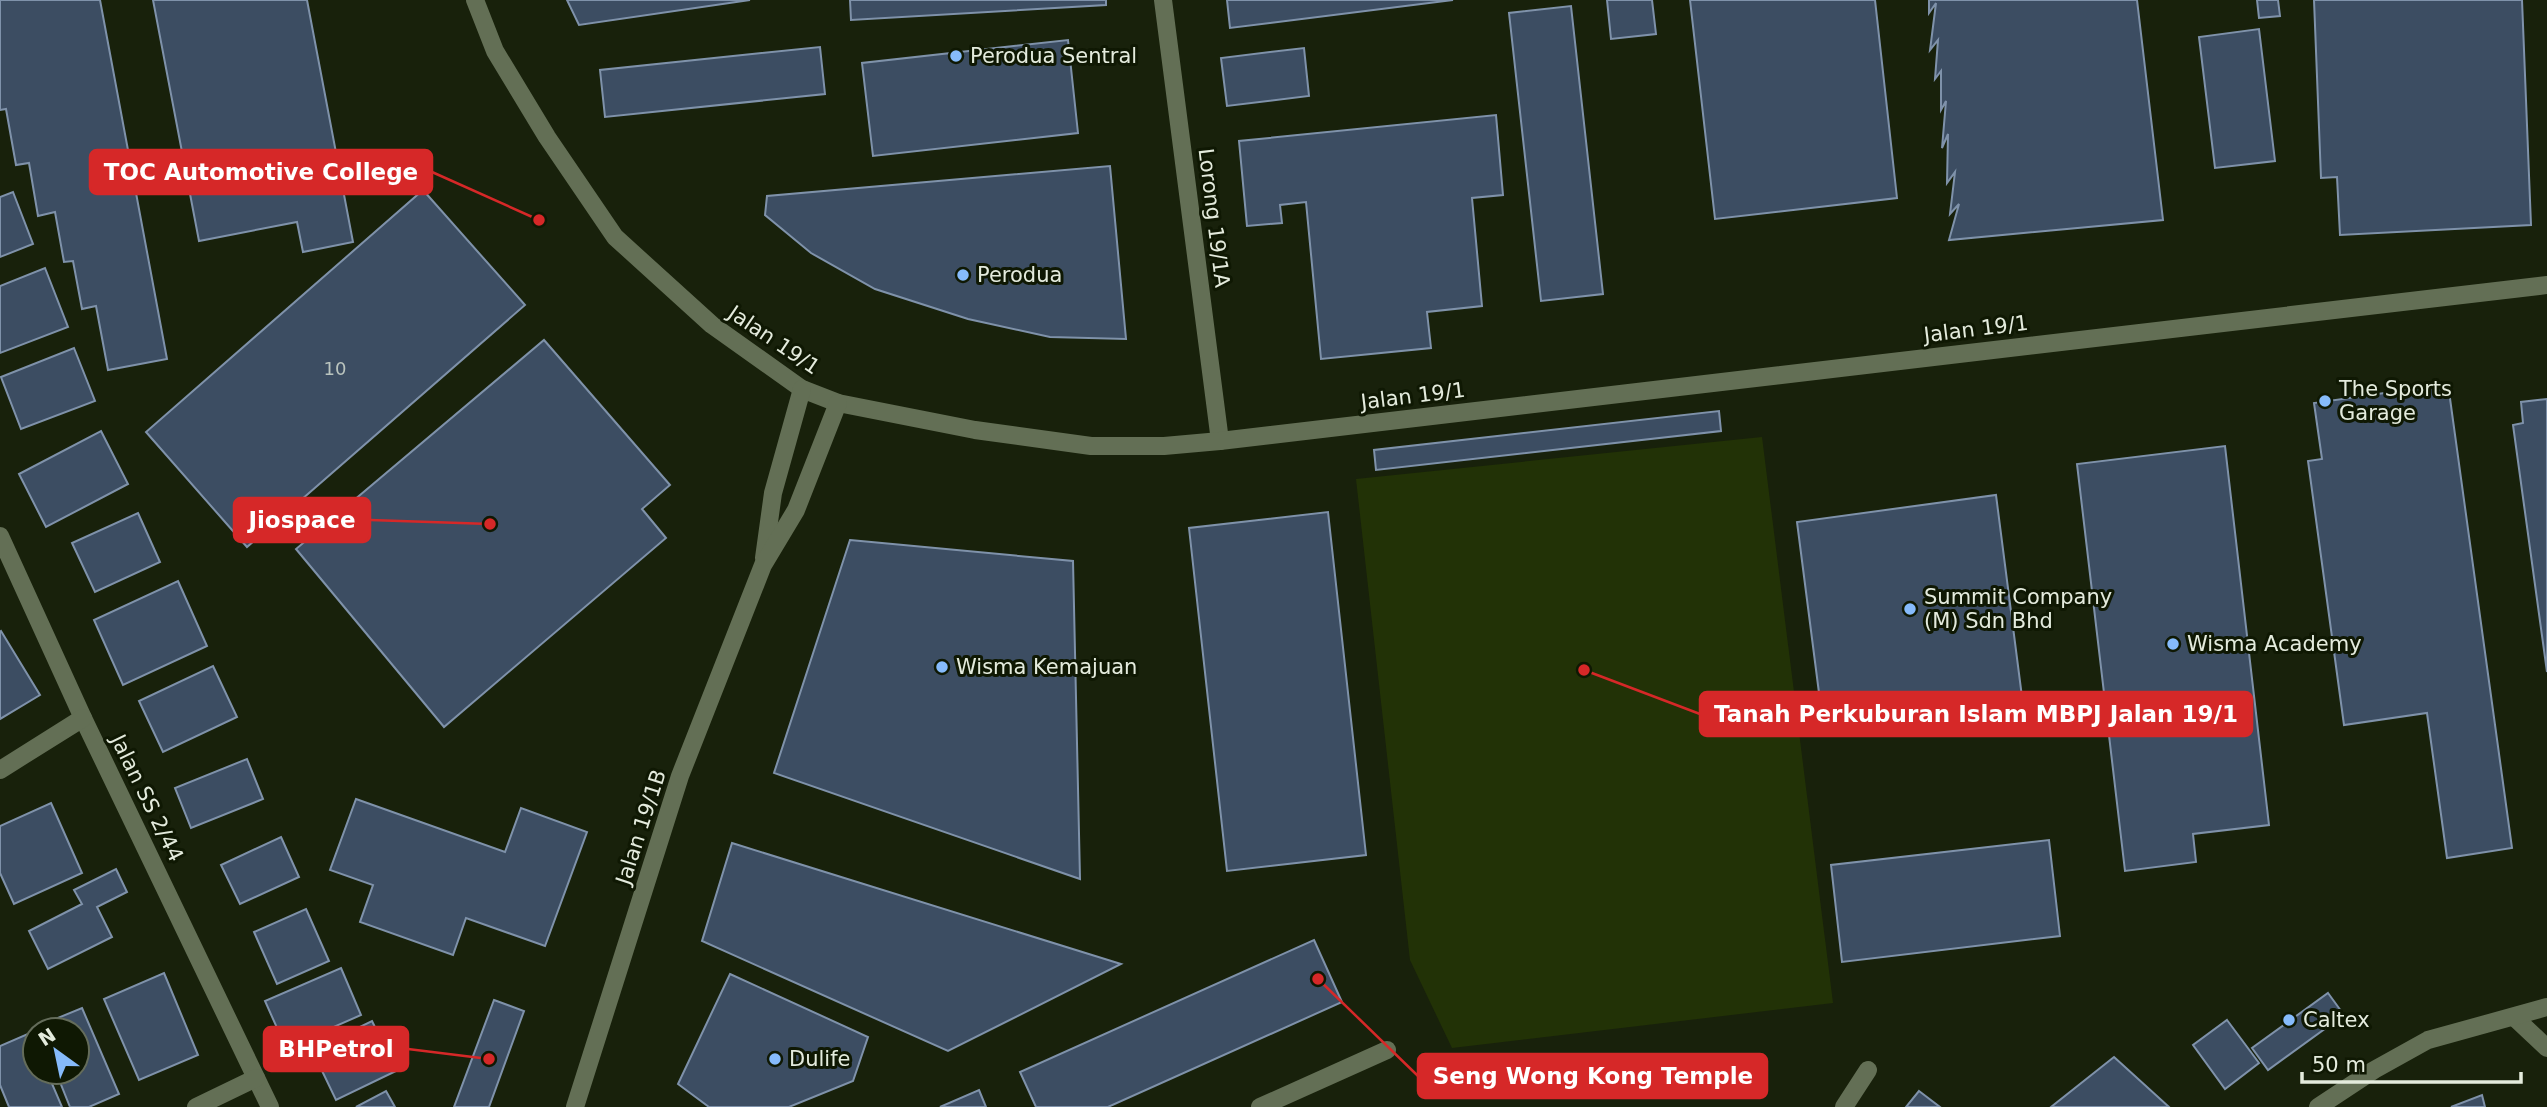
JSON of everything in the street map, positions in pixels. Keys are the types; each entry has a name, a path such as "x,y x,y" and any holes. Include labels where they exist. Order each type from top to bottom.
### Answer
{"street":[{"name":"Jalan 19/1","path":"475,0 495,51 547,137 615,237 712,325 802,390 838,403 975,430 1091,446 1164,446 1220,441 2547,285"},
{"name":"Lorong 19/1A","path":"1163,0 1220,441"},
{"name":"Jalan 19/1B","path":"763,565 772,493 802,390"},
{"name":"Jalan 19/1B","path":"575,1107 680,776 763,565 796,510 838,403"},
{"name":"Jalan SS 2/44","path":"0,536 83,718 270,1107"},
{"path":"0,770 83,718"},
{"path":"2318,1107 2374,1070 2428,1041 2547,1007"},
{"path":"2514,1017 2547,1048"},
{"path":"1260,1107 1387,1050"},
{"path":"1844,1107 1868,1070"},
{"path":"196,1107 256,1078"}],"green space":[{"path":"1762,437 1833,1003 1452,1048 1410,960 1356,479"}],"building":[{"path":"0,0 100,0 167,359 108,370 96,306 82,309 73,261 64,262 55,212 38,216 29,163 16,165 6,109 0,110"},
{"path":"153,0 307,0 353,242 303,252 297,222 199,241"},
{"path":"567,0 750,0 579,25"},
{"path":"850,0 1106,0 1106,5 851,20"},
{"path":"1227,0 1453,0 1230,28"},
{"path":"1607,0 1652,0 1656,34 1611,39"},
{"path":"1690,0 1875,0 1897,198 1715,219"},
{"path":"1929,0 2137,0 2163,220 1949,240 1959,204 1950,214 1955,172 1947,183 1948,134 1942,148 1946,101 1941,110 1941,71 1935,79 1938,40 1930,50 1936,3 1929,13"},
{"path":"2257,0 2278,0 2280,16 2259,18"},
{"path":"2314,0 2522,0 2531,225 2340,235 2337,177 2321,178"},
{"path":"1571,6 1603,294 1541,301 1509,13"},
{"path":"2259,29 2275,161 2215,168 2199,37"},
{"path":"1068,40 1078,133 873,156 862,63"},
{"path":"820,47 825,94 605,117 600,70"},
{"path":"1304,48 1309,96 1227,106 1221,58"},
{"path":"1496,115 1503,195 1472,198 1482,306 1427,312 1431,348 1321,359 1306,202 1280,205 1282,223 1247,226 1239,141"},
{"path":"1110,166 1126,339 1050,337 968,319 875,289 811,253 765,215 767,196"},
{"path":"423,190 525,305 247,547 146,432"},
{"path":"13,192 33,244 0,257 0,197"},
{"path":"45,268 68,327 0,353 0,286"},
{"path":"544,340 670,485 642,509 666,538 444,727 296,549"},
{"path":"74,348 95,401 21,429 1,377"},
{"path":"2448,384 2512,848 2447,858 2427,713 2344,725 2308,461 2322,459 2314,403"},
{"path":"2547,399 2547,672 2513,425 2523,423 2521,402"},
{"path":"1719,411 1721,431 1376,470 1374,450"},
{"path":"101,431 128,484 46,527 19,474"},
{"name":"Wisma Academy","path":"2225,446 2269,825 2193,834 2196,862 2125,871 2077,464"},
{"name":"Summit Company (M) Sdn Bhd","path":"1996,495 2022,697 1823,724 1797,522"},
{"path":"1328,512 1366,855 1227,871 1189,528"},
{"path":"138,513 160,562 95,592 72,543"},
{"name":"Wisma Kemajuan","path":"850,540 1073,561 1080,879 774,773"},
{"path":"178,581 207,646 123,685 94,620"},
{"path":"0,632 40,695 0,719"},
{"path":"213,666 237,717 163,752 139,701"},
{"path":"247,759 263,799 191,828 175,788"},
{"path":"356,799 505,852 521,808 587,832 545,946 466,918 453,955 360,922 373,885 330,870"},
{"path":"51,803 82,873 14,904 0,873 0,826"},
{"path":"281,837 299,877 240,904 221,865"},
{"path":"2049,840 2060,936 1842,962 1831,865"},
{"path":"732,843 1121,964 948,1051 702,941"},
{"path":"116,869 127,892 97,907 112,937 48,969 29,931 82,904 74,890"},
{"path":"306,909 329,961 277,984 254,932"},
{"path":"1314,940 1342,1002 1108,1107 1036,1107 1020,1072"},
{"path":"341,968 361,1015 286,1048 265,1001"},
{"path":"164,973 198,1055 139,1080 104,999"},
{"name":"Dulife","path":"730,974 868,1037 853,1081 789,1107 709,1107 678,1084"},
{"path":"2328,993 2344,1015 2268,1070 2252,1048"},
{"path":"494,1000 524,1011 489,1107 454,1107"},
{"path":"82,1008 85,1016 63,1016"},
{"path":"2227,1020 2259,1063 2225,1089 2193,1045"},
{"path":"372,1021 396,1071 336,1100 312,1050"},
{"path":"91,1029 119,1094 89,1107 70,1107 62,1086 91,1086"},
{"path":"21,1037 21,1086 53,1086 62,1107 9,1107 0,1085 0,1046"},
{"path":"2114,1057 2169,1107 2051,1107"},
{"path":"979,1090 986,1107 940,1107"},
{"path":"386,1091 395,1107 356,1107"},
{"path":"1919,1091 1940,1107 1906,1107"},
{"path":"2482,1095 2485,1107 2451,1107"}],"place":[{"name":"Perodua Sentral","path":"956,56"},
{"name":"TOC Automotive College","path":"539,220"},
{"name":"Perodua","path":"963,275"},
{"name":"The Sports Garage","path":"2325,401"},
{"name":"Jiospace","path":"490,524"},
{"name":"Summit Company (M) Sdn Bhd","path":"1910,609"},
{"name":"Wisma Academy","path":"2173,644"},
{"name":"Wisma Kemajuan","path":"942,667"},
{"name":"Tanah Perkuburan Islam MBPJ Jalan 19/1","path":"1584,670"},
{"name":"Seng Wong Kong Temple","path":"1318,979"},
{"name":"Caltex","path":"2289,1020"},
{"name":"BHPetrol","path":"489,1059"},
{"name":"Dulife","path":"775,1059"}]}
